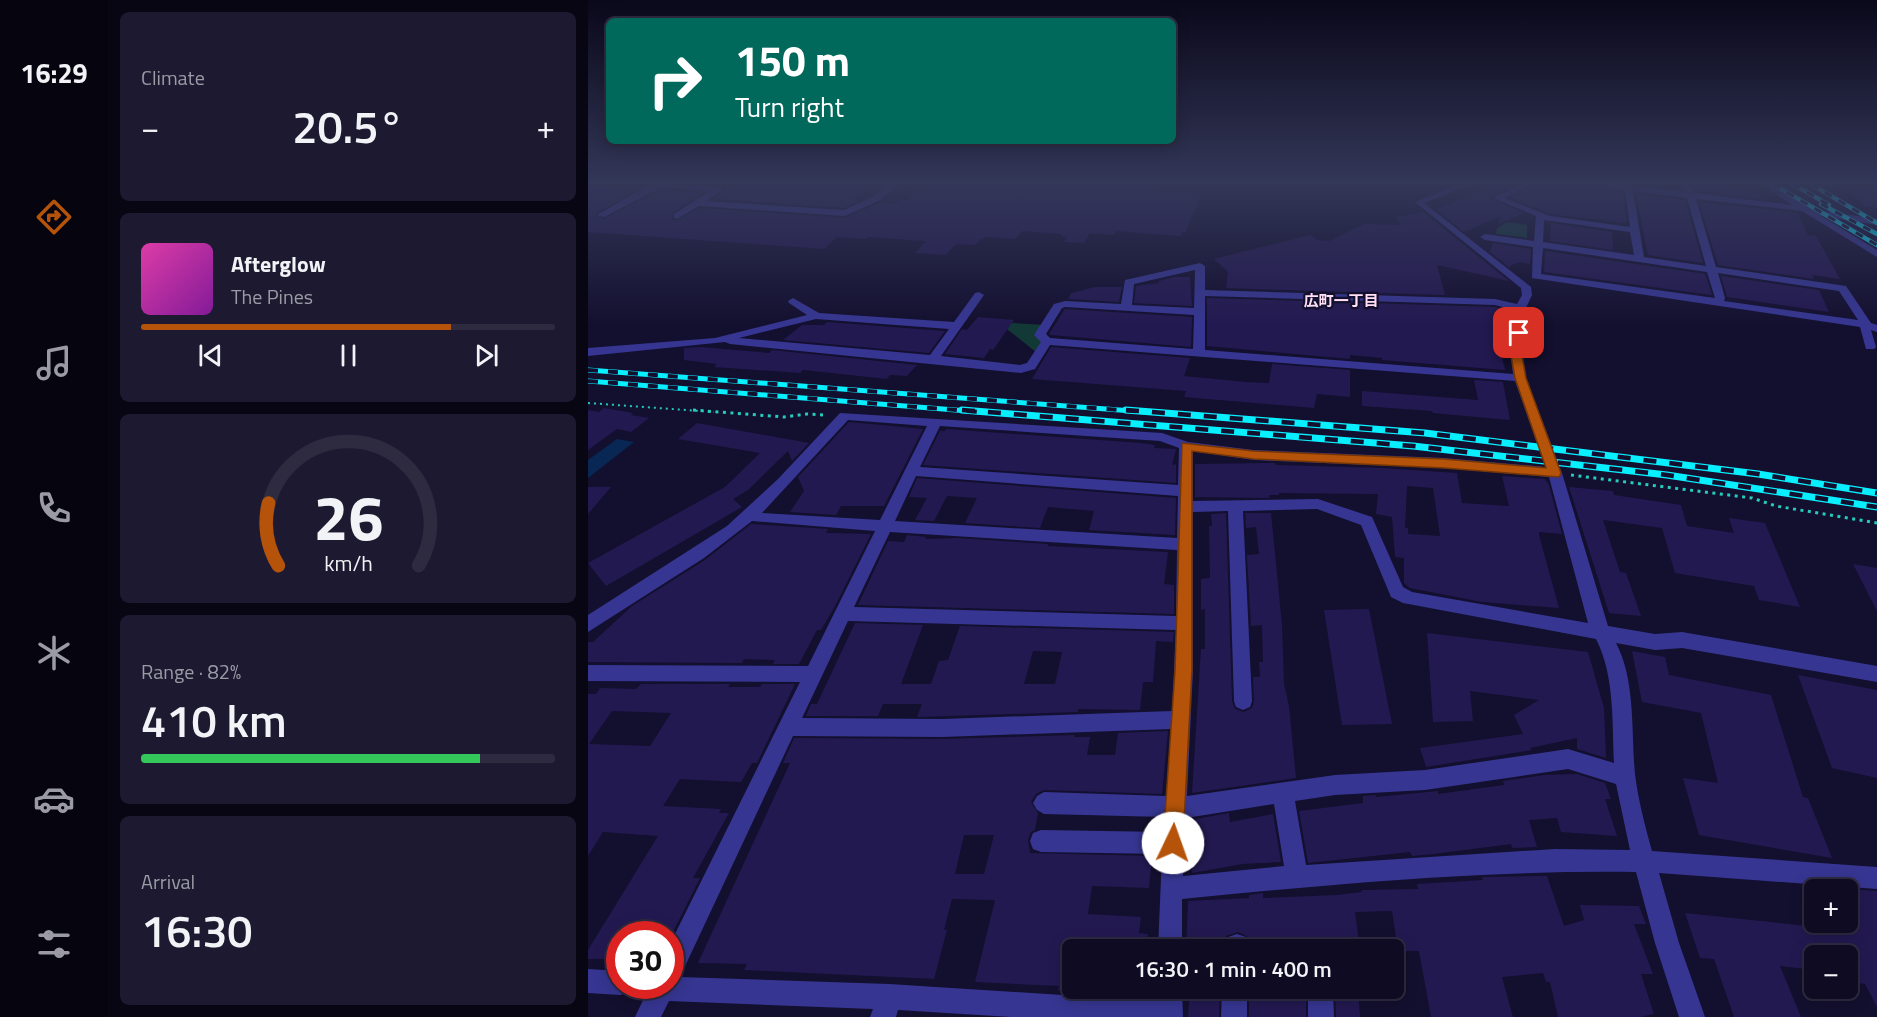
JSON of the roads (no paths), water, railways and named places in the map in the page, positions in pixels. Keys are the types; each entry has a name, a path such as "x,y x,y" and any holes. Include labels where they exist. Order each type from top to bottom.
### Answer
{"street":[{"path":"1456,231 1523,283 1527,295 1521,308 1516,356 1520,378 1555,473 1601,633 1613,654 1620,694 1625,777 1643,861 1692,1017"},
{"path":"1538,231 1536,276 1872,327"},
{"path":"1635,231 1639,259"},
{"path":"1701,231 1720,298 1717,303"},
{"path":"1840,231 1877,254"},
{"path":"1485,237 1842,288 1872,327"},
{"path":"1126,308 1129,282 1200,266 1199,354"},
{"path":"1201,293 1495,302 1521,308"},
{"path":"933,359 979,295"},
{"path":"793,301 816,316"},
{"path":"1201,312 1065,304 1058,306 1040,335 1046,342 1520,378"},
{"path":"715,341 816,316 957,326"},
{"path":"1870,347 1865,330 1872,327"},
{"path":"588,352 738,340 1021,369 1031,366 1046,342"},
{"path":"588,625 614,605 715,543 751,515 845,416 1162,437 1186,446 1254,455 1444,463 1555,473"},
{"path":"684,937 935,422"},
{"path":"1170,939 1173,843 1181,720 1186,446"},
{"path":"912,471 1235,506 1318,504 1367,521 1397,591 1409,598 1655,642 1682,639 1877,674"},
{"path":"1235,506 1243,701"},
{"path":"751,515 759,518 1184,544"},
{"path":"842,614 1184,623"},
{"path":"588,673 813,674"},
{"path":"787,727 942,728 1181,720"},
{"path":"1044,803 1176,807 1335,785 1425,780 1568,759 1625,777"},
{"path":"1283,792 1297,877"},
{"path":"1041,841 1173,843"},
{"path":"1171,889 1481,863 1555,860 1643,861 1877,878"},
{"path":"588,981 606,982"},
{"path":"684,984 886,1007 1155,1013 1160,1017"},
{"path":"648,1017 655,999"},
{"path":"1170,999 1170,1017"},
{"path":"1234,1017 1235,999"},
{"path":"1321,999 1322,1017"}],"water":[{"path":"617,439 634,442 588,478 588,460"}],"railway":[{"path":"1854,231 1877,245"},
{"path":"1872,231 1877,234"},
{"path":"588,370 1146,412"},
{"path":"588,381 981,412"},
{"path":"962,410 1413,446 1667,475 1877,507"},
{"path":"1126,410 1425,433 1758,474 1877,493"}],"district":[{"name":"広町一丁目","path":"1341,300"}]}
